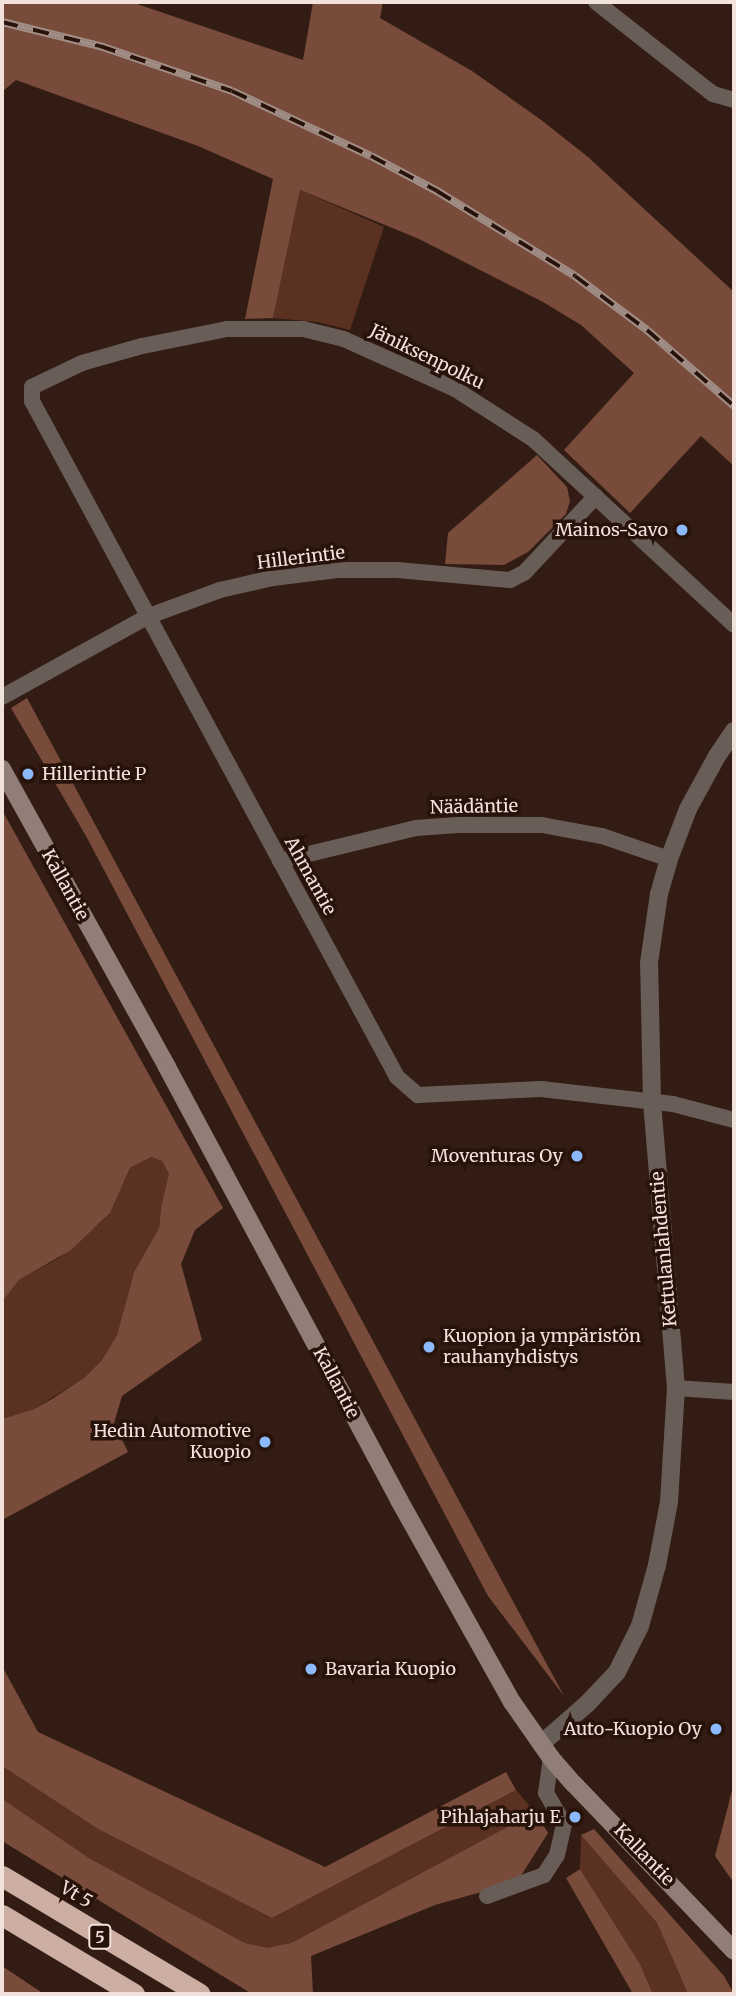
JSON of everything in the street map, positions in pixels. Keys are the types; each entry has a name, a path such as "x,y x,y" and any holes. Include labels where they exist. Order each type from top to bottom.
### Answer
{"highway":[{"name":"Vt 5","path":"2,1876 201,1994"},
{"name":"5","path":"2,1915 134,1994"}],"main road":[{"name":"Kallantie","path":"2,769 167,1067 398,1500 512,1702 546,1751 734,1951"}],"street":[{"path":"596,2 713,94 734,100"},
{"name":"Jäniksenpolku","path":"32,387 82,363 142,346 227,329 303,329 344,339 455,389 533,439 734,625"},
{"name":"Ahmantie","path":"32,387 32,401 397,1077 418,1095 541,1089 652,1102 734,1120"},
{"name":"Hillerintie","path":"2,697 149,616 220,590 338,570 397,570 510,580 524,573 596,496"},
{"name":"Kettulanlahdentie","path":"546,1751 617,1672 640,1626 657,1565 668,1502 676,1388 652,1102 649,963 659,894 669,859 688,809 717,755 734,731"},
{"name":"Näädäntie","path":"280,861 416,828 458,825 542,825 602,836 669,859"},
{"path":"676,1388 734,1392"},
{"path":"487,1896 544,1875 557,1855 564,1824 546,1793 546,1751"}],"shaded area":[{"path":"2,2 131,2 303,60 313,2 383,2 380,18 472,71 540,119 588,157 734,292 734,466 701,436 630,513 564,450 634,373 581,325 543,302 419,239 300,190 273,318 245,319 273,179 198,146 16,80 2,92"},
{"path":"300,190 384,227 350,330 318,322 273,318"},
{"path":"537,455 567,487 570,501 566,514 528,552 504,565 445,564 448,533"},
{"path":"27,698 564,1696 488,1596 86,836 11,708"},
{"path":"2,810 223,1208 195,1230 181,1264 202,1340 122,1396 114,1423 128,1452 2,1520 2,1419 34,1409 52,1399 85,1377 102,1360 117,1335 134,1272 159,1228 169,1174 162,1161 151,1157 130,1168 110,1213 71,1250 19,1280 2,1302"},
{"path":"151,1157 162,1161 169,1174 167,1190 161,1207 159,1228 134,1272 117,1335 102,1360 85,1377 34,1409 2,1419 2,1302 19,1280 59,1258 99,1224 110,1213 130,1168"},
{"path":"2,1666 38,1732 325,1867 506,1772 516,1790 272,1918 98,1829 2,1766"},
{"path":"2,1766 98,1829 272,1918 516,1790 535,1812 291,1943 267,1949 245,1943 89,1858 2,1800"},
{"path":"734,1783 734,1883 715,1856"},
{"path":"2,1799 89,1858 245,1943 267,1948 291,1943 535,1812 548,1833 517,1882 435,1905 311,1956 313,1994 252,1994 2,1841"},
{"path":"594,1829 724,1976 734,1994 688,1994 657,1923 581,1835"},
{"path":"581,1835 657,1923 688,1994 653,1994 640,1964 580,1869"},
{"path":"580,1869 640,1964 653,1994 633,1994 566,1878"},
{"path":"2,1966 44,1994 2,1994"}],"railway":[{"path":"2,22 100,46 232,91 371,156 437,191 575,276 647,330 734,406"}],"place":[{"name":"Mainos-Savo","path":"682,530"},
{"name":"Hillerintie P","path":"28,774"},
{"name":"Moventuras Oy","path":"577,1156"},
{"name":"Kuopion ja ympäristön rauhanyhdistys","path":"429,1347"},
{"name":"Hedin Automotive Kuopio","path":"265,1442"},
{"name":"Bavaria Kuopio","path":"311,1669"},
{"name":"Auto-Kuopio Oy","path":"716,1729"},
{"name":"Pihlajaharju E","path":"575,1817"}]}
